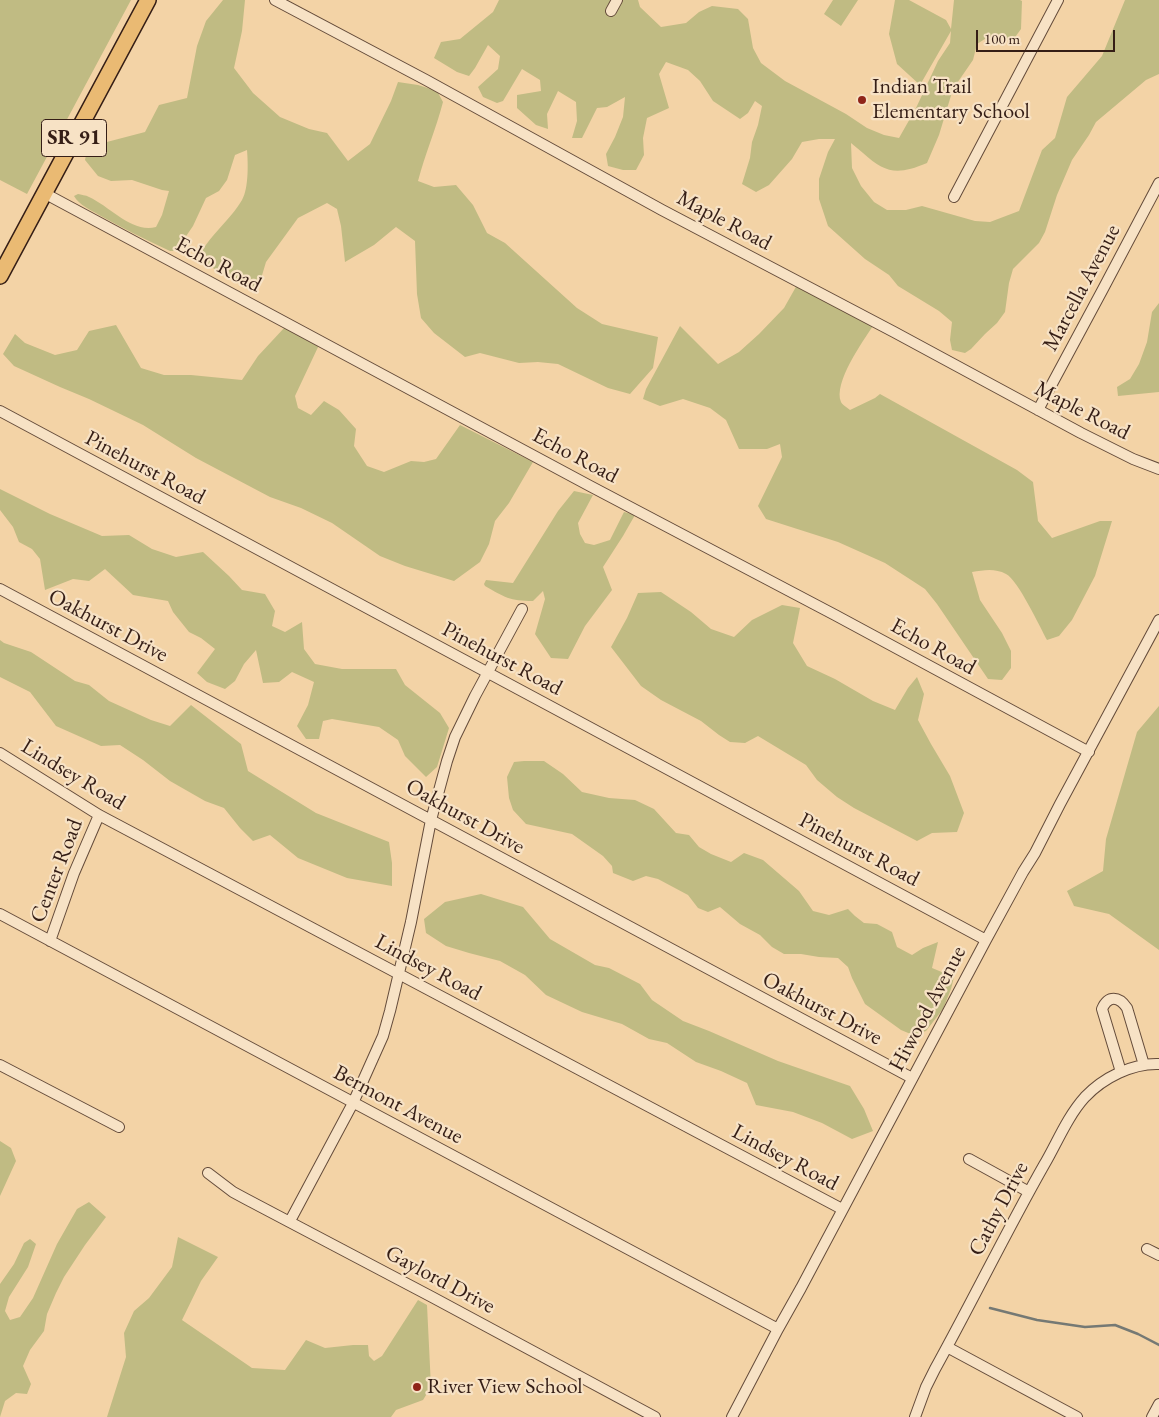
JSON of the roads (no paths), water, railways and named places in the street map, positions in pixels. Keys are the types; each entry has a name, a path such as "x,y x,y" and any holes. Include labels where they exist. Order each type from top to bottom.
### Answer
{"main road":[{"name":"SR 91","path":"0,276 148,0"}],"street":[{"name":"Maple Road","path":"275,0 426,80 662,210 1038,410 1134,460 1159,469"},
{"path":"611,11 617,0"},
{"path":"954,197 1058,0"},
{"name":"Marcella Avenue","path":"1038,410 1104,290 1159,183"},
{"name":"Echo Road","path":"44,192 1089,752"},
{"name":"Pinehurst Road","path":"0,411 986,940"},
{"name":"Oakhurst Drive","path":"0,589 912,1078"},
{"path":"290,1221 353,1103 382,1036 399,974 431,820 447,760 455,737 522,609"},
{"name":"Hiwood Avenue","path":"732,1417 1159,620"},
{"name":"Lindsey Road","path":"0,753 99,815 842,1209"},
{"name":"Center Road","path":"50,941 74,873 99,815"},
{"name":"Bermont Avenue","path":"0,914 778,1329"},
{"path":"1121,1072 1102,1009 1110,999 1116,998 1123,1002 1127,1008 1144,1065"},
{"name":"Cathy Drive","path":"915,1417 926,1387 1029,1192 1075,1110 1096,1087 1121,1072 1144,1065 1159,1064"},
{"path":"0,1065 119,1127"},
{"path":"969,1159 1029,1192"},
{"name":"Gaylord Drive","path":"208,1173 233,1192 596,1384 636,1413 655,1417"},
{"path":"1147,1249 1159,1255"},
{"path":"947,1347 1077,1417"},
{"path":"1152,1417 1159,1404"}],"waterway":[{"path":"990,1308 1037,1320 1085,1327 1115,1325 1159,1345"}],"place":[{"name":"Indian Trail Elementary School","path":"862,100"},
{"name":"River View School","path":"417,1387"}]}
